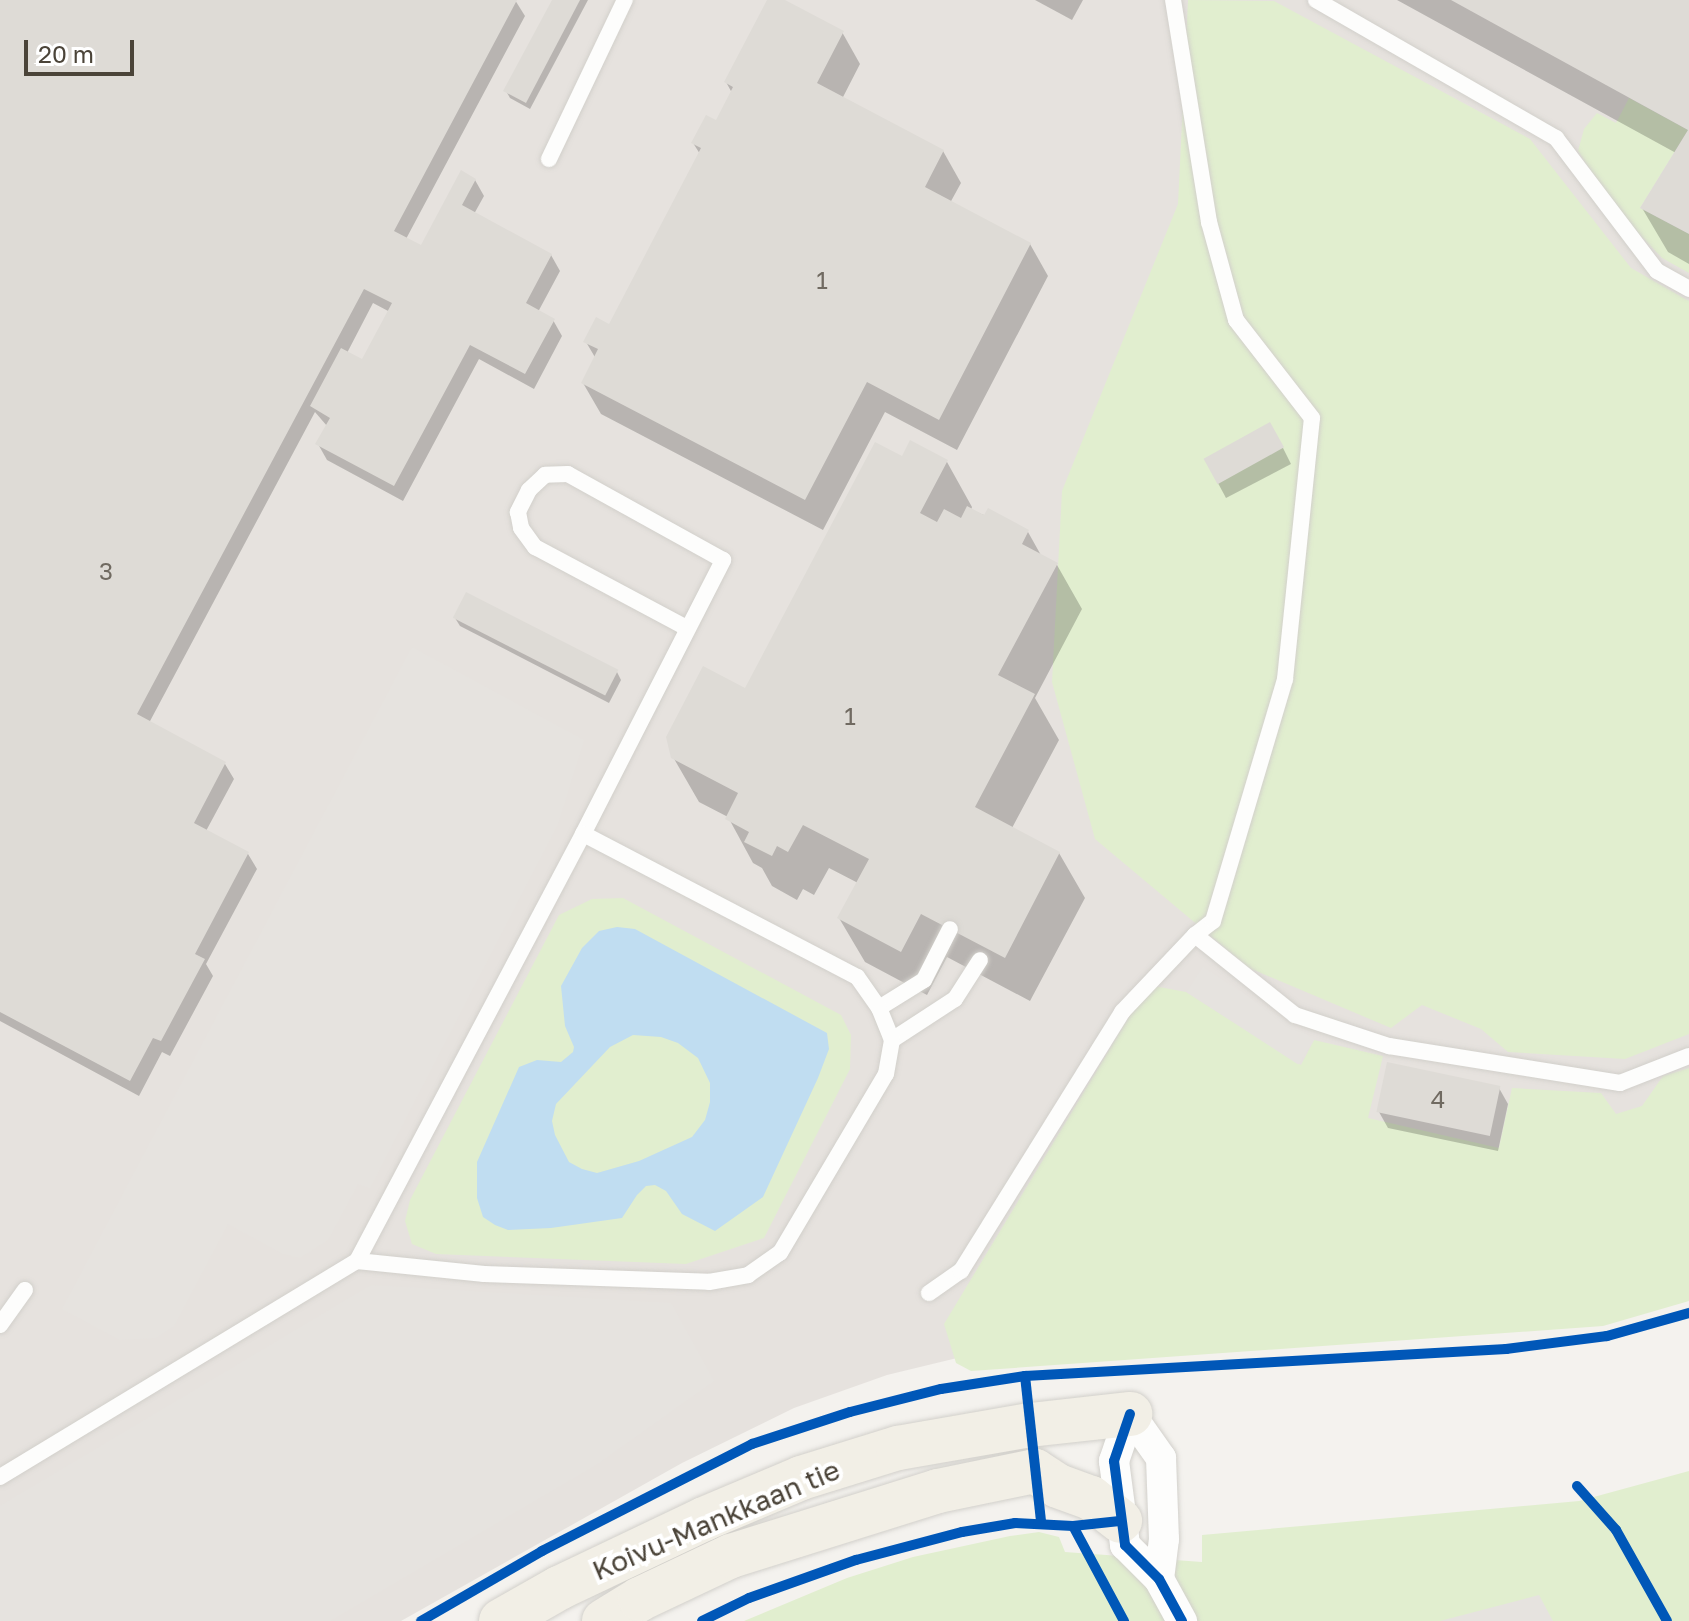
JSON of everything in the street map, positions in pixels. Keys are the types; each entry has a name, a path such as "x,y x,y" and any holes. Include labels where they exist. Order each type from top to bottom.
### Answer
{"main road":[{"name":"Koivu-Mankkaan tie","path":"501,1621 572,1581 801,1478 898,1448 1030,1425 1130,1414"},
{"name":"Koivu-Mankkaan tie","path":"604,1621 640,1599 731,1556 938,1491 1035,1471 1058,1486 1091,1498 1120,1521"}],"street":[{"path":"1130,1414 1114,1461 1125,1545 1159,1579 1182,1621"},
{"path":"1130,1414 1161,1458 1164,1539 1159,1579"}],"lane":[{"path":"549,159 625,0"},
{"path":"929,1293 961,1271 1122,1012 1195,935 1213,921 1285,679 1312,418 1236,320 1209,222 1173,0"},
{"path":"1316,0 1556,138 1657,271 1689,289"},
{"path":"0,1477 357,1261 583,834 723,560 568,474 545,475 529,490 518,512 521,528 535,547 687,628"},
{"path":"357,1261 484,1274 709,1282 748,1275 780,1253 886,1074 892,1040 879,1008 857,977 583,834"},
{"path":"879,1008 924,980 950,929"},
{"path":"1195,935 1295,1015 1389,1046 1620,1083 1689,1056"},
{"path":"892,1040 955,999 980,960"},
{"path":"0,1325 25,1290"}],"shaded area":[{"path":"0,0 1689,0 1689,1181 887,1375 794,1408 682,1463 401,1621 0,1621"},
{"path":"412,647 584,740 558,824 370,1188 358,1184 328,1240 300,1258 283,1254 228,1224 174,1326 156,1338 120,1340 62,1309"},
{"path":"1203,967 1315,1039 1298,1065 1187,992"},
{"path":"371,1285 671,1303 714,1381 596,1465 330,1621 0,1621 0,1506"},
{"path":"1539,1595 1553,1621 1440,1621"}],"green space":[{"path":"1188,0 1274,1 1530,139 1631,268 1689,301 1689,1034 1625,1059 1508,1052 1481,1029 1422,1005 1391,1028 1249,968 1095,839 1052,682 1062,491 1178,204"},
{"path":"1629,98 1688,130 1640,208 1689,234 1689,273 1662,258 1617,211 1578,151 1584,129 1597,113 1616,123"},
{"path":"623,898 841,1015 851,1035 850,1069 764,1238 686,1264 436,1254 412,1244 405,1221 410,1200 559,915 592,899"},
{"path":"1154,986 1186,992 1301,1065 1314,1040 1383,1056 1368,1118 1499,1148 1512,1088 1601,1093 1616,1114 1642,1106 1663,1076 1689,1068 1689,1301 1603,1326 971,1371 956,1363 944,1324 1135,1007"},
{"path":"1689,1471 1689,1621 744,1621 847,1578 913,1557 1010,1536 1039,1532 1059,1537 1065,1552 1202,1562 1202,1535 1579,1501"}],"water":[{"path":"617,927 635,929 827,1033 829,1049 818,1078 763,1197 715,1231 682,1214 666,1191 655,1185 646,1186 637,1195 622,1218 551,1228 508,1230 483,1217 477,1198 477,1162 519,1067 537,1060 561,1062 573,1052 574,1047 565,1026 561,986 582,948 599,931","holes":["633,1035 661,1037 678,1043 698,1058 710,1083 710,1102 705,1120 692,1137 639,1161 597,1173 569,1162 555,1135 552,1121 556,1104 610,1047"]}],"building":[{"path":"0,0 517,0 394,231 421,245 461,170 476,179 462,205 552,254 526,303 555,319 525,374 470,345 394,486 315,444 330,418 310,406 341,348 362,359 392,303 364,289 137,714 226,762 194,823 249,852 195,954 205,959 161,1041 153,1038 130,1081 0,1012"},
{"path":"552,0 580,0 526,103 503,91"},
{"path":"767,0 785,0 844,31 817,83 944,150 925,187 1031,243 939,420 867,382 805,500 581,383 598,349 583,342 596,317 609,324 701,148 691,143 706,115 716,120 733,87 724,82"},
{"path":"1451,0 1689,0 1689,234 1640,208 1688,130"},
{"path":"1270,422 1284,447 1218,484 1204,459"},
{"path":"910,440 948,460 920,513 937,522 944,509 961,518 967,506 984,515 988,508 1029,530 1022,544 1058,563 998,675 1035,694 975,807 1060,852 1005,958 921,914 901,952 837,918 869,859 803,825 788,852 777,846 772,856 744,842 749,832 725,819 738,793 671,758 666,737 703,666 745,688 875,442 902,456"},
{"path":"466,592 618,670 605,695 453,618"},
{"path":"1387,1062 1500,1086 1490,1136 1376,1112"}],"cycle path":[{"path":"421,1621 542,1551 752,1444 850,1412 941,1389 1025,1376 1506,1349 1607,1336 1689,1313"},
{"path":"1025,1376 1041,1522"},
{"path":"1130,1414 1114,1461 1125,1545 1159,1579 1182,1621"},
{"path":"1577,1486 1616,1530 1667,1621"},
{"path":"702,1621 749,1598 856,1560 962,1532 1015,1523 1073,1526 1120,1521"},
{"path":"1073,1526 1124,1621"}]}
